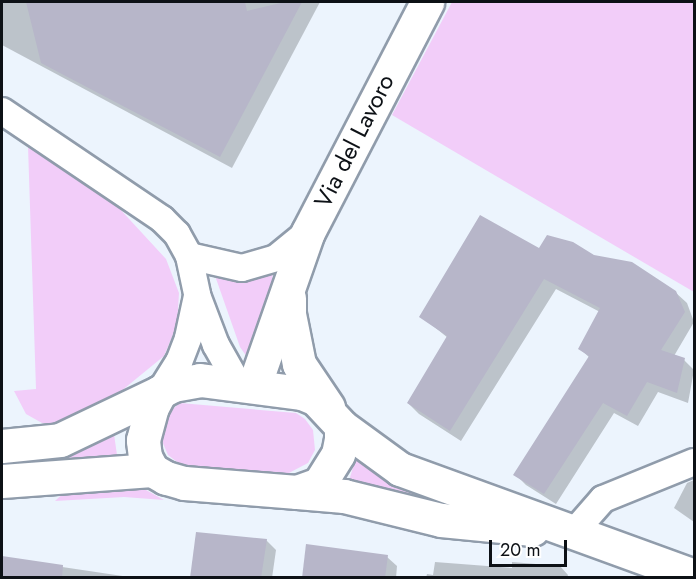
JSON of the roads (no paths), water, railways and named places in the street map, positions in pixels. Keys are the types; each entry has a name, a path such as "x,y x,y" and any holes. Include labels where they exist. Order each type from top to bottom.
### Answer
{"main road":[{"name":"Via del Lavoro","path":"246,385 276,326 288,284 308,232 427,2"},
{"name":"Via del Lavoro","path":"288,284 289,314 299,363 336,420"},
{"path":"2,446 60,440 184,381 246,385 302,393 316,399 336,420 400,469 694,576"},
{"path":"160,392 146,422 143,440 145,457 152,470 166,478 184,483 344,496 441,520 574,532"},
{"path":"297,492 319,484 330,470 338,454 341,440 336,420"},
{"path":"2,482 152,470"}],"street":[{"path":"2,111 162,219 177,234 189,256 197,295 216,345 246,385"},
{"path":"189,256 242,268 276,258 308,232"},
{"path":"160,392 179,362 188,338 197,295"},
{"path":"574,532 603,499 694,462"}]}
